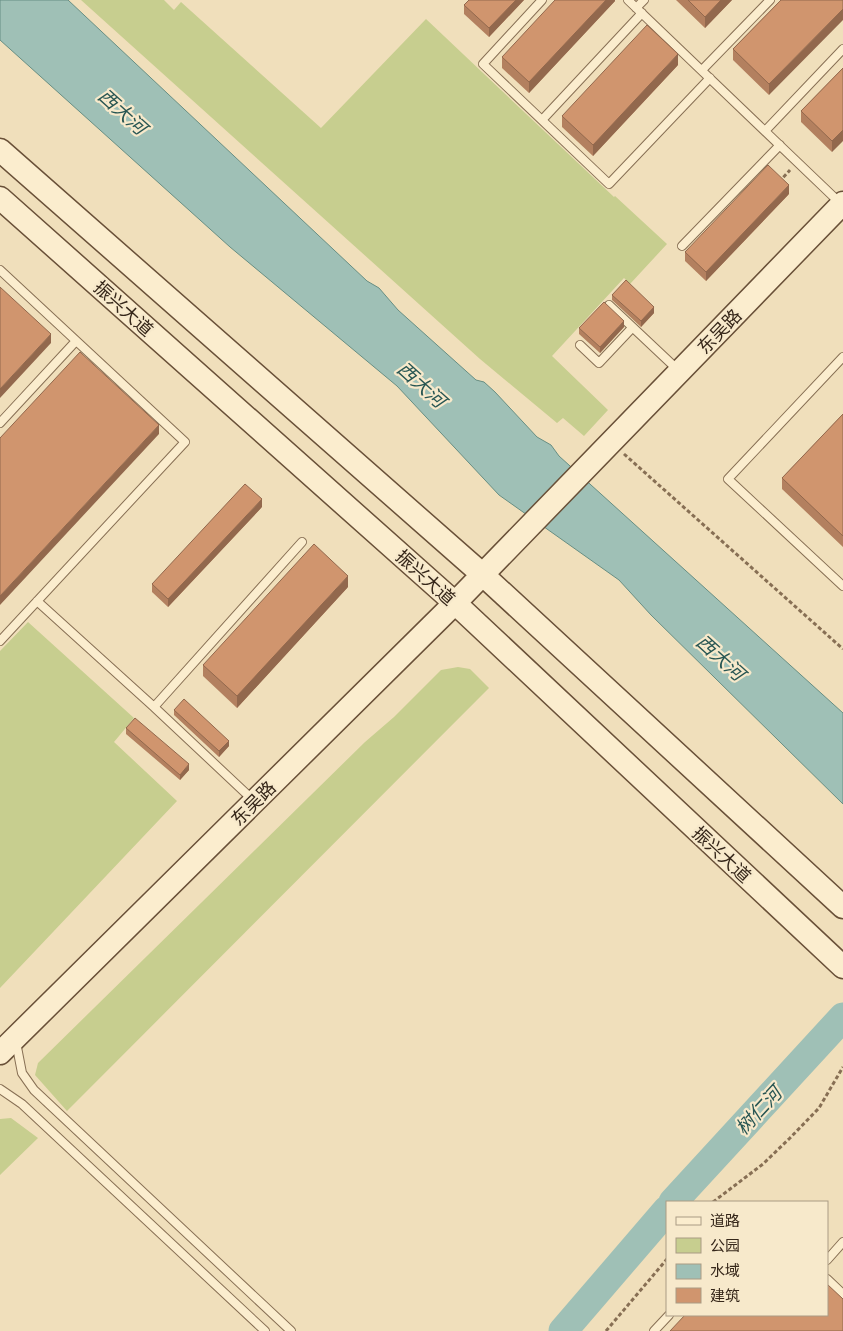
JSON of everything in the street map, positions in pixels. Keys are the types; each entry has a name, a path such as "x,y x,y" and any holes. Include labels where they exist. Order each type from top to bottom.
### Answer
{"main road":[{"name":"振兴大道","path":"0,150 483,575 843,907"},
{"name":"振兴大道","path":"0,198 455,603 843,967"},
{"name":"东吴路","path":"5,1043 255,801 506,552 842,203"}],"lane":[{"path":"542,0 483,64 609,184 710,78"},
{"path":"628,0 842,203"},
{"path":"542,120 639,10 644,0"},
{"path":"702,70 770,0"},
{"path":"765,131 843,49"},
{"path":"682,246 780,146"},
{"path":"0,270 185,442 0,641"},
{"path":"609,305 679,372"},
{"path":"580,345 599,363 632,328"},
{"path":"0,423 76,341"},
{"path":"843,357 728,479 843,586"},
{"path":"154,707 302,542"},
{"path":"37,601 255,801"},
{"path":"5,1043 34,1090 291,1331"},
{"path":"0,1089 22,1104 265,1331"},
{"path":"828,1259 843,1242"},
{"path":"828,1280 843,1294"},
{"path":"654,1331 668,1316"}],"path":[{"path":"778,184 798,162"},
{"path":"611,442 843,649"},
{"path":"714,1201 763,1164 819,1108 843,1067"},
{"path":"606,1331 666,1259"}],"green space":[{"path":"81,0 164,0 174,10 181,2 321,128 426,19 614,197 667,244 630,284 624,278 552,356 608,410 584,436 563,418 557,423 480,359"},
{"path":"28,622 134,718 114,742 177,801 0,988 0,651"},
{"path":"458,667 470,669 489,688 67,1111 35,1075 38,1063 365,742 394,717 441,670"},
{"path":"11,1118 38,1138 0,1175 0,1119"}],"water":[{"name":"西大河","path":"0,0 68,0 367,281 379,288 398,310 476,380 484,382 537,437 551,445 559,456 843,713 843,804 651,615 619,580 499,495 397,386 230,247 0,40"}],"building":[{"path":"469,0 516,0 489,28 464,5"},
{"path":"555,0 606,0 529,82 502,57"},
{"path":"688,0 721,0 705,17"},
{"path":"781,0 843,0 843,9 769,84 733,49"},
{"path":"647,25 678,54 593,145 562,116"},
{"path":"843,68 843,130 832,141 801,111"},
{"path":"768,165 789,185 706,272 685,252"},
{"path":"626,280 654,307 641,321 612,295"},
{"path":"0,287 51,334 0,389"},
{"path":"604,302 624,321 600,347 579,328"},
{"path":"80,352 159,425 0,596 0,438"},
{"path":"843,414 843,536 782,478"},
{"path":"245,484 262,499 168,599 152,584"},
{"path":"314,544 348,576 237,696 203,665"},
{"path":"184,699 229,741 219,751 174,710"},
{"path":"135,718 189,764 180,775 126,728"},
{"path":"828,1285 843,1299 843,1331 670,1331 684,1316 828,1316"}],"waterway":[{"name":"树仁河","path":"674,1201 843,1017"},
{"name":"树仁河","path":"563,1331 666,1211"}]}
